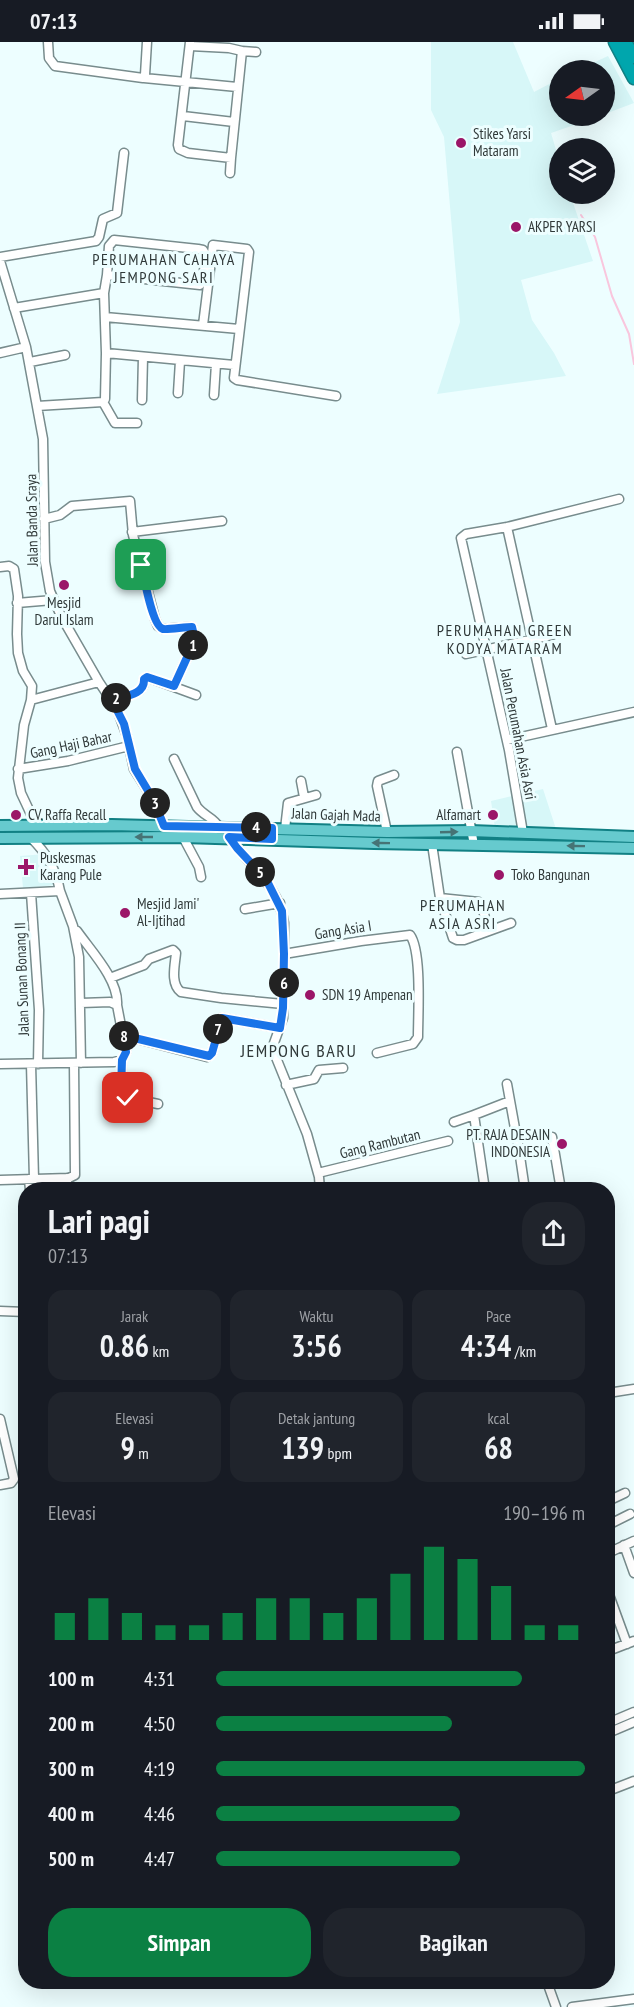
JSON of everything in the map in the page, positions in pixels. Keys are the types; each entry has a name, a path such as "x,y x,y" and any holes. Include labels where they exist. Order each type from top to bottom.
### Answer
{"highway":[{"path":"615,42 634,78"},
{"path":"626,42 634,57"}],"main road":[{"name":"Jalan Gajah Mada","path":"0,826 36,825 183,837 229,837 272,833 285,828 634,837"},
{"name":"Jalan Gajah Mada","path":"0,838 31,838 164,826 219,827 432,844 634,848"}],"street":[{"path":"48,42 49,58 54,65 144,78 237,87"},
{"path":"144,78 147,42"},
{"path":"231,158 188,153 179,149 190,44 256,52"},
{"path":"230,173 242,51"},
{"path":"183,116 234,122"},
{"path":"0,259 96,241 103,219 117,213 124,153"},
{"path":"107,275 200,285 206,255 203,250 198,249 114,240 109,245 104,293 106,353 102,401 115,423 137,423"},
{"path":"203,325 213,246 216,244 249,250 233,375 237,380 336,396"},
{"name":"Jalan Banda Sraya","path":"0,259 30,362 37,406 44,455 47,582 53,600 124,724 135,769 153,799 164,826"},
{"path":"14,308 104,293"},
{"path":"105,317 239,329"},
{"path":"0,353 26,347"},
{"path":"106,353 234,365"},
{"path":"30,362 65,355"},
{"path":"142,400 143,357"},
{"path":"178,393 180,360"},
{"path":"214,396 216,364"},
{"path":"37,406 102,401"},
{"path":"507,527 619,499"},
{"path":"44,519 60,515 72,506 128,500 131,503 132,532 152,609 159,626 163,629 189,627 194,630 195,640 176,682"},
{"path":"132,532 222,522"},
{"name":"Jalan Perumahan Asia Asri","path":"523,833 507,740 462,542 463,535 507,527 552,729"},
{"path":"0,567 9,566 14,569 18,603 18,653 23,671 32,685 32,700 24,725 18,783 36,825"},
{"path":"18,603 53,600"},
{"path":"466,654 552,635"},
{"path":"112,700 141,691 144,679 147,677 176,682 196,695"},
{"path":"32,700 99,682"},
{"path":"507,740 634,712"},
{"name":"Gang Haji Bahar","path":"18,769 68,761 129,746"},
{"path":"457,752 474,845"},
{"path":"174,759 197,807 213,818 219,827"},
{"path":"387,832 377,786 378,782 394,775"},
{"path":"301,781 304,797"},
{"path":"285,828 288,803 316,795"},
{"path":"183,837 199,867 201,877"},
{"path":"229,837 266,879 280,903 284,923 283,1004 274,1049 276,1062 307,1134 319,1182"},
{"path":"0,1180 66,1178 73,1176 76,1170 81,1003 79,957 73,926 60,891 58,878 42,847 31,838"},
{"path":"432,844 440,898 452,936 456,940 464,940 511,923"},
{"path":"0,894 60,891"},
{"name":"Jalan Sunan Bonang II","path":"31,893 39,1010 31,1182"},
{"path":"440,898 480,902 488,931"},
{"path":"245,909 280,903"},
{"path":"0,1064 118,1061 126,1052 117,994 110,978 73,926"},
{"name":"Gang Asia I","path":"284,954 410,935 414,942 417,967 418,1037 413,1044 377,1053"},
{"path":"110,978 144,965 150,959 173,950 176,953 174,983 181,992 283,1004"},
{"path":"81,1003 110,1002 117,1005"},
{"path":"122,1035 207,1057 212,1053 222,1018 280,1028"},
{"path":"118,1061 121,1090 125,1097 158,1104"},
{"path":"286,1085 314,1079 319,1070 343,1068"},
{"path":"507,1084 524,1182"},
{"path":"454,1122 510,1101"},
{"path":"474,1115 484,1182"},
{"path":"517,1136 546,1135 552,1137 560,1182"},
{"name":"Gang Rambutan","path":"318,1173 448,1141"},
{"path":"66,1178 66,1182"},
{"path":"0,1311 18,1312"},
{"path":"615,1392 634,1389"},
{"path":"0,1419 14,1477 13,1482 0,1485"},
{"path":"615,1498 625,1493"},
{"path":"615,1522 630,1514"},
{"path":"615,1550 634,1541"},
{"path":"624,1545 634,1573"},
{"path":"615,1608 630,1642 615,1648"},
{"path":"615,1720 634,1712"},
{"path":"615,1730 634,1722"},
{"path":"615,1788 634,1781"},
{"path":"550,1989 556,2007"},
{"path":"572,2007 634,1999"}],"shaded area":[{"name":"AKPER YARSI","path":"431,42 513,42 534,92 549,84 549,126 571,126 551,133 552,138 549,138 549,204 573,204 593,261 521,280 532,320 566,376 437,394 460,322 444,137 431,110"},
{"path":"615,69 634,103 615,110"},
{"path":"543,789 556,829 495,828 491,801"},
{"path":"45,854 47,875 55,874 56,885 23,888 20,856"}],"waterway":[{"path":"581,215 595,237 612,296 629,334 634,364"}],"place":[{"name":"Stikes Yarsi Mataram","path":"461,143"},
{"name":"AKPER YARSI","path":"516,227"},
{"name":"Mesjid Darul Islam","path":"64,585"},
{"name":"CV. Raffa Recall","path":"16,815"},
{"name":"Alfamart","path":"493,815"},
{"name":"Puskesmas Karang Pule","path":"26,867"},
{"name":"Toko Bangunan","path":"499,875"},
{"name":"Mesjid Jami' Al-Ijtihad","path":"125,913"},
{"name":"SDN 19 Ampenan","path":"310,995"},
{"name":"PT. RAJA DESAIN INDONESIA","path":"562,1144"}],"district":[{"name":"PERUMAHAN CAHAYA JEMPONG SARI","path":"164,268"},
{"name":"PERUMAHAN GREEN KODYA MATARAM","path":"505,639"},
{"name":"PERUMAHAN ASIA ASRI","path":"463,914"},
{"name":"JEMPONG BARU","path":"299,1051"}],"route":[{"path":"128,1098 121,1090 122,1060 126,1052 122,1035 206,1057 212,1053 222,1018 280,1028 283,1018 284,923 280,903 266,879 229,837 272,839 272,828 164,826 153,799 137,775 124,724 112,700 141,691 144,679 147,677 174,686 195,640 192,627 163,629 159,626 154,617 141,565"}]}
